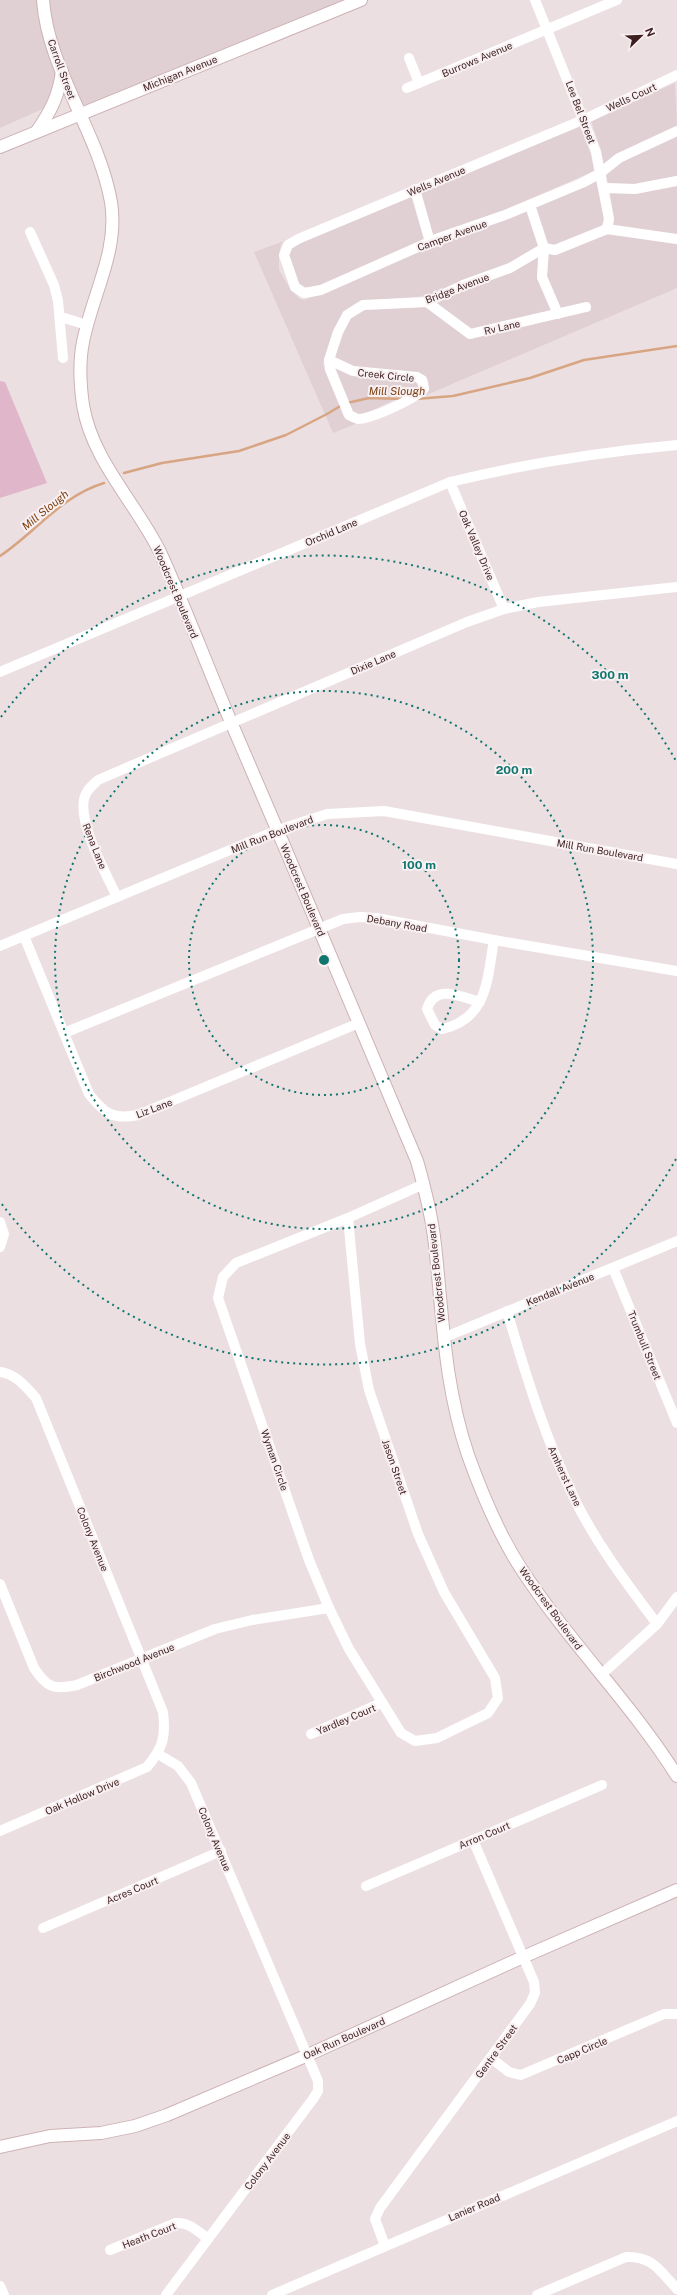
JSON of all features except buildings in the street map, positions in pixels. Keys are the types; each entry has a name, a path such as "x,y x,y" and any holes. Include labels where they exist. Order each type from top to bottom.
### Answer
{"street":[{"name":"Carroll Street","path":"43,0 53,48 79,114"},
{"name":"Michigan Avenue","path":"0,147 361,0"},
{"name":"Lee Bel Street","path":"535,0 585,119 596,152 609,219 607,229"},
{"name":"Burrows Avenue","path":"407,88 617,0"},
{"path":"409,58 419,83"},
{"path":"37,132 55,104 60,90 62,70"},
{"name":"Wells Court","path":"585,119 677,75"},
{"name":"Woodcrest Boulevard","path":"79,114 100,164 111,208 112,229 108,257 87,325 83,345 81,378 83,406 89,427 102,457 157,548 278,830 417,1161 424,1184 435,1244 442,1338 448,1376 468,1454 502,1534 521,1569 547,1606 655,1741 677,1776"},
{"name":"Wells Avenue","path":"304,293 295,287 284,255 288,245 298,239 585,119"},
{"name":"Camper Avenue","path":"304,293 321,290 430,242 530,205 600,174 619,158 677,131"},
{"path":"604,188 635,189 677,181"},
{"path":"414,190 430,242"},
{"path":"530,205 544,248 542,277 558,314"},
{"path":"607,229 677,240"},
{"name":"Bridge Avenue","path":"329,360 338,332 347,315 363,305 427,302 463,285 510,268 544,248 555,250 607,229"},
{"path":"30,232 54,285 61,317 64,358"},
{"name":"Rv Lane","path":"427,302 470,334 586,307"},
{"path":"61,317 87,325"},
{"name":"Creek Circle","path":"329,360 353,371 417,377 422,380 424,389 420,394 372,415 358,419 349,415 346,409 330,369 329,360"},
{"name":"Orchid Lane","path":"0,672 450,482 492,472 595,455 677,445"},
{"name":"Oak Valley Drive","path":"450,482 504,609"},
{"name":"Dixie Lane","path":"86,792 98,780 112,773 467,622 504,609 538,602 677,587"},
{"name":"Rena Lane","path":"86,792 83,808 85,823 117,897"},
{"name":"Mill Run Boulevard","path":"0,946 278,830 327,814 384,811 677,864"},
{"name":"Debany Road","path":"64,1033 343,919 360,916 677,971"},
{"name":"Liz Lane","path":"24,936 89,1094 100,1107 112,1115 122,1118 138,1115 359,1023"},
{"path":"480,1002 447,993 437,995 430,1000 428,1008 435,1025 442,1029 464,1021 472,1015 480,1002 494,940"},
{"name":"Wyman Circle","path":"424,1184 348,1218 236,1263 224,1277 218,1298 310,1560 330,1608 348,1648 401,1733 415,1741 437,1738 488,1713 498,1698"},
{"name":"Jason Street","path":"348,1218 360,1344 369,1390 418,1534 444,1592 495,1678 498,1698"},
{"path":"0,1222 4,1234 1,1245"},
{"name":"Kendall Avenue","path":"442,1338 677,1241"},
{"name":"Trumbull Street","path":"612,1268 677,1423"},
{"name":"Amherst Lane","path":"507,1311 528,1384 552,1450 577,1503 615,1567 657,1624"},
{"name":"Colony Avenue","path":"3,1372 23,1383 36,1398 163,1712 166,1732 158,1754 178,1766 191,1783 318,2081 318,2091 166,2295"},
{"name":"Birchwood Avenue","path":"0,1584 34,1668 43,1681 50,1686 62,1689 77,1685 215,1629 252,1620 330,1608"},
{"path":"602,1675 657,1624 677,1597"},
{"name":"Yardley Court","path":"311,1734 381,1703"},
{"name":"Oak Hollow Drive","path":"0,1831 133,1774 146,1767 158,1754"},
{"name":"Arron Court","path":"366,1886 602,1785"},
{"name":"Gentre Street","path":"385,2246 375,2219 380,2208 530,2004 535,1993 534,1982 473,1840"},
{"name":"Acres Court","path":"43,1928 221,1851"},
{"name":"Oak Run Boulevard","path":"0,2147 50,2136 101,2133 135,2126 167,2115 308,2055 523,1957 677,1890"},
{"name":"Capp Circle","path":"491,2058 509,2072 521,2075 664,2014 677,2014"},
{"name":"Lanier Road","path":"272,2295 677,2121"},
{"name":"Heath Court","path":"110,2250 176,2223 183,2223 192,2227 208,2239"},
{"path":"537,2295 626,2257 640,2256 653,2263 677,2289"},
{"path":"0,2286 4,2295"}],"shaded area":[{"path":"0,0 38,0 57,71 55,89 47,107 0,128"},
{"path":"48,0 348,0 82,107 67,66 58,47"},
{"path":"675,83 677,126 603,164 601,150 591,121"},
{"path":"581,125 591,153 594,171 503,211 433,235 420,192"},
{"path":"677,136 677,176 635,184 608,183 606,174 621,162"},
{"path":"596,180 604,219 602,226 555,245 548,244 536,207"},
{"path":"677,186 677,235 613,225 614,218 610,193"},
{"path":"411,196 424,240 320,285 305,288 299,284 289,255 292,248 300,243"},
{"path":"526,211 538,246 508,264 428,296 363,301 333,331 323,364 344,417 358,423 333,433 254,252 284,241 281,244 279,255 279,270 291,290 300,299 305,300 436,244"},
{"path":"607,234 677,244 677,288 424,396 429,389 429,383 427,377 420,373 355,367 335,357 343,334 351,318 365,310 425,307 467,338 471,339 591,311 590,302 561,309 547,276 549,254 556,255"},
{"path":"538,257 537,279 551,311 472,329 436,303"},
{"path":"335,367 352,376 415,381 419,388 371,411 359,414 353,412"},
{"path":"0,381 5,382 47,483 0,498"}],"waterway":[{"name":"Mill Slough","path":"416,399 453,396 530,378 584,360 677,346"},
{"name":"Mill Slough","path":"347,403 369,398 403,399"},
{"name":"Mill Slough","path":"124,473 162,463 239,451 286,435 342,405"},
{"name":"Mill Slough","path":"0,556 13,547 62,505 89,489 104,483"}]}
